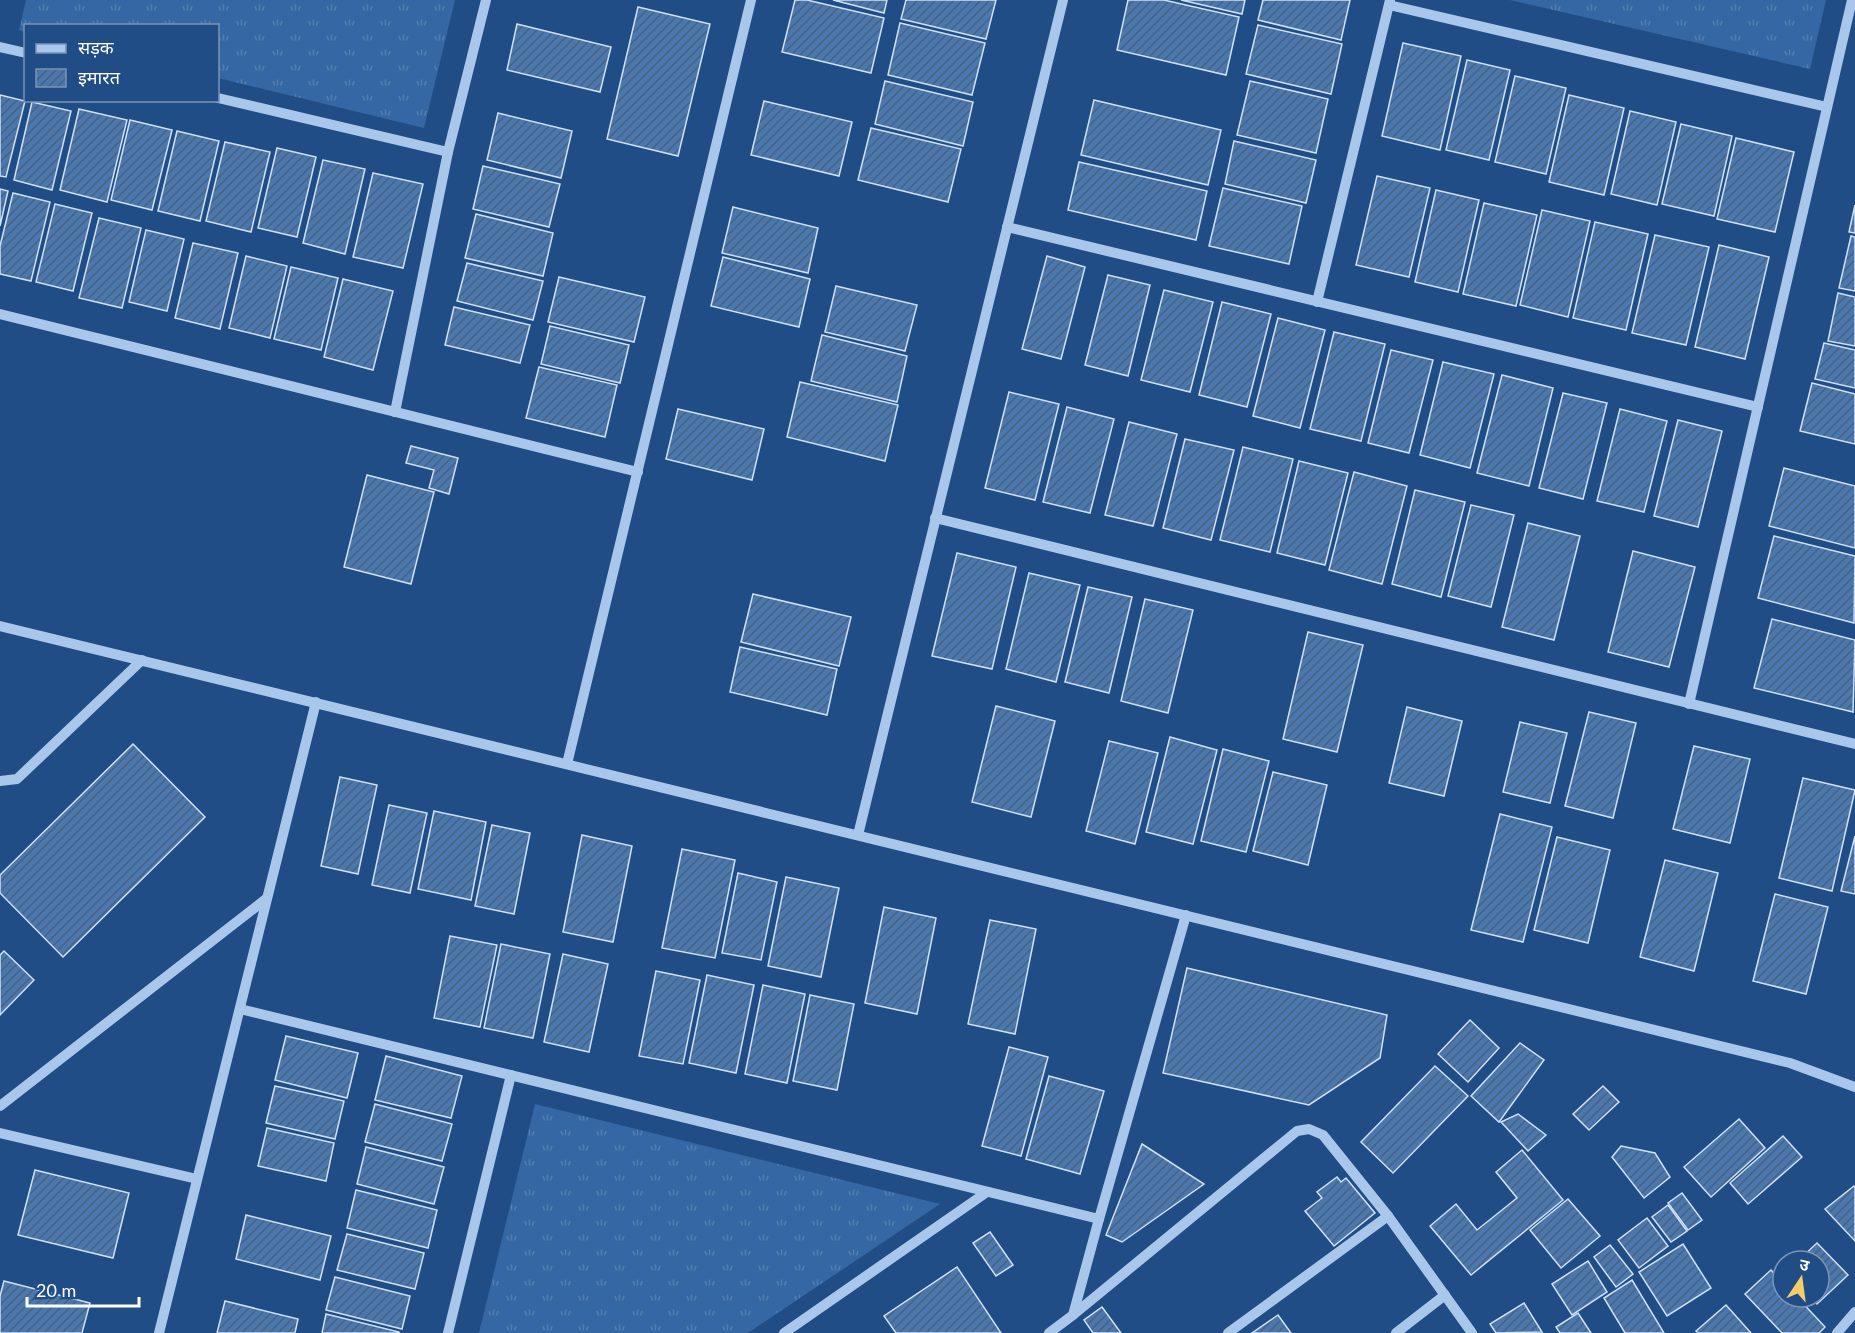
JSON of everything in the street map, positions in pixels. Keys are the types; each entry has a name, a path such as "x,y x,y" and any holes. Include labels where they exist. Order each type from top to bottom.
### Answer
{"street":[{"path":"395,412 447,152 486,0"},
{"path":"567,764 751,0"},
{"path":"858,835 1063,0"},
{"path":"1689,704 1852,0"},
{"path":"1317,302 1389,2 1827,107"},
{"path":"0,47 24,53"},
{"path":"219,98 447,152"},
{"path":"1007,227 1758,407"},
{"path":"0,314 638,472"},
{"path":"935,518 1855,744"},
{"path":"0,626 1790,1063 1855,1087"},
{"path":"0,781 16,779 142,660"},
{"path":"159,1333 316,702"},
{"path":"0,1106 266,899"},
{"path":"1073,1315 1186,915"},
{"path":"240,1009 1099,1219"},
{"path":"448,1333 511,1075"},
{"path":"1049,1333 1297,1131 1309,1129 1323,1135 1388,1216 1472,1333"},
{"path":"0,1133 197,1179"},
{"path":"784,1333 987,1192"},
{"path":"1228,1333 1388,1216"},
{"path":"1396,1333 1445,1295"},
{"path":"1837,1333 1855,1312"}],"green space":[{"path":"26,0 455,0 424,128 219,78 219,24 24,24 24,32 19,30"},
{"path":"1510,0 1826,0 1810,69"},
{"path":"535,1104 940,1204 748,1333 479,1333"}],"building":[{"path":"795,0 807,0 884,18 871,73 782,52"},
{"path":"833,0 887,0 884,13"},
{"path":"906,0 996,0 986,39 901,19"},
{"path":"1128,0 1164,0 1239,17 1226,75 1117,50"},
{"path":"1181,0 1245,0 1242,14"},
{"path":"1263,0 1350,0 1341,40 1258,20"},
{"path":"638,7 710,24 678,156 607,139"},
{"path":"900,23 985,43 972,95 888,75"},
{"path":"517,24 611,47 600,92 507,70"},
{"path":"1258,25 1342,44 1331,94 1246,74"},
{"path":"1403,43 1461,56 1440,150 1382,136"},
{"path":"1467,60 1510,70 1489,160 1446,150"},
{"path":"1515,76 1566,88 1546,174 1495,162"},
{"path":"885,81 973,102 963,146 875,124"},
{"path":"1250,81 1328,99 1316,153 1237,135"},
{"path":"0,95 25,102 6,177 0,176"},
{"path":"1569,95 1624,108 1604,195 1549,182"},
{"path":"1094,100 1221,130 1208,185 1081,155"},
{"path":"764,101 852,122 839,176 751,155"},
{"path":"32,102 71,111 52,190 14,180"},
{"path":"79,109 127,120 107,202 60,190"},
{"path":"1630,111 1676,122 1657,205 1611,194"},
{"path":"498,113 572,131 561,178 487,160"},
{"path":"130,120 172,130 152,210 111,200"},
{"path":"1681,124 1732,136 1714,216 1662,204"},
{"path":"871,128 961,149 948,202 858,180"},
{"path":"177,131 219,141 200,221 158,211"},
{"path":"1736,138 1794,152 1775,232 1717,219"},
{"path":"1234,141 1316,160 1306,203 1225,184"},
{"path":"225,142 270,152 251,232 206,221"},
{"path":"277,148 316,157 297,237 258,228"},
{"path":"323,160 365,169 345,254 303,243"},
{"path":"1079,162 1207,191 1196,240 1068,210"},
{"path":"483,166 560,184 549,227 473,209"},
{"path":"373,173 423,184 403,268 353,257"},
{"path":"1377,176 1430,188 1409,277 1356,265"},
{"path":"1223,188 1302,206 1289,264 1209,246"},
{"path":"0,189 8,191 0,226"},
{"path":"1436,190 1479,200 1458,292 1415,282"},
{"path":"13,193 50,202 31,281 0,274 0,246"},
{"path":"1484,203 1537,215 1516,306 1463,294"},
{"path":"55,204 92,213 73,291 36,282"},
{"path":"1855,205 1855,233 1849,232"},
{"path":"733,207 818,228 808,273 722,253"},
{"path":"1542,210 1590,221 1568,317 1520,305"},
{"path":"476,214 553,233 543,276 465,258"},
{"path":"99,218 141,228 122,308 79,298"},
{"path":"1595,222 1648,234 1626,330 1573,318"},
{"path":"146,230 184,239 167,311 129,302"},
{"path":"1655,235 1709,247 1686,345 1632,333"},
{"path":"1851,236 1855,237 1855,291 1839,288"},
{"path":"193,243 238,253 220,329 175,318"},
{"path":"1719,245 1769,257 1745,359 1695,347"},
{"path":"246,256 287,266 270,338 229,328"},
{"path":"1047,256 1085,267 1061,359 1022,349"},
{"path":"723,257 810,279 799,327 711,306"},
{"path":"467,263 543,281 533,320 457,301"},
{"path":"291,267 338,278 321,350 274,339"},
{"path":"1108,275 1150,285 1128,376 1085,365"},
{"path":"559,277 645,297 634,342 548,322"},
{"path":"343,279 393,291 373,370 324,357"},
{"path":"836,286 917,305 905,351 825,332"},
{"path":"1164,290 1213,302 1190,392 1141,380"},
{"path":"1838,293 1855,297 1855,346 1828,341"},
{"path":"1222,302 1271,314 1247,407 1199,395"},
{"path":"454,307 530,325 520,363 445,345"},
{"path":"1278,318 1325,330 1300,428 1253,416"},
{"path":"550,326 629,345 620,383 541,364"},
{"path":"1334,332 1385,344 1361,441 1310,429"},
{"path":"822,335 907,356 897,402 811,381"},
{"path":"1824,343 1855,350 1855,388 1815,379"},
{"path":"1391,350 1433,360 1409,453 1368,443"},
{"path":"1443,362 1494,374 1470,468 1420,455"},
{"path":"539,367 617,385 605,437 526,418"},
{"path":"1502,375 1553,388 1529,486 1477,473"},
{"path":"800,382 898,405 885,461 787,437"},
{"path":"1812,383 1855,394 1855,444 1800,431"},
{"path":"1009,392 1059,404 1035,500 985,488"},
{"path":"1563,393 1607,403 1583,499 1539,488"},
{"path":"1067,407 1114,419 1090,513 1043,502"},
{"path":"678,409 764,429 752,480 666,459"},
{"path":"1620,409 1667,421 1644,512 1597,501"},
{"path":"1678,420 1722,431 1698,527 1654,516"},
{"path":"1129,422 1177,434 1153,526 1105,515"},
{"path":"1185,439 1234,450 1211,540 1163,528"},
{"path":"411,446 458,458 449,494 429,488 434,470 406,463"},
{"path":"1243,447 1293,459 1270,552 1220,540"},
{"path":"1299,461 1348,473 1325,565 1277,553"},
{"path":"1784,468 1855,486 1855,548 1769,526"},
{"path":"1354,472 1407,486 1382,584 1329,570"},
{"path":"367,475 434,492 411,584 344,567"},
{"path":"1415,490 1465,502 1441,597 1392,584"},
{"path":"1471,505 1514,515 1491,607 1448,596"},
{"path":"1528,523 1580,536 1554,640 1502,627"},
{"path":"1774,536 1855,556 1854,623 1758,598"},
{"path":"1633,551 1695,567 1669,667 1608,652"},
{"path":"957,553 1016,567 992,669 932,656"},
{"path":"1029,573 1080,585 1056,682 1006,669"},
{"path":"1088,587 1132,597 1109,693 1065,682"},
{"path":"753,594 851,617 839,666 741,642"},
{"path":"1145,599 1193,610 1168,713 1121,701"},
{"path":"1772,619 1855,640 1853,712 1754,688"},
{"path":"1308,632 1363,645 1337,752 1283,739"},
{"path":"740,647 837,669 827,715 730,692"},
{"path":"996,706 1055,721 1031,817 972,802"},
{"path":"1407,707 1462,721 1444,796 1389,783"},
{"path":"1589,712 1636,723 1613,818 1565,806"},
{"path":"1520,722 1567,733 1550,803 1503,792"},
{"path":"1170,737 1217,750 1193,844 1146,832"},
{"path":"1109,741 1158,753 1135,844 1086,831"},
{"path":"133,744 205,817 63,957 0,893 0,875"},
{"path":"1694,746 1750,759 1730,843 1673,829"},
{"path":"1223,749 1269,761 1246,852 1201,841"},
{"path":"1273,772 1327,785 1308,865 1253,851"},
{"path":"340,777 377,785 358,874 321,866"},
{"path":"1803,778 1855,790 1832,891 1779,878"},
{"path":"389,805 427,813 410,893 372,885"},
{"path":"434,811 486,822 471,900 418,889"},
{"path":"1500,814 1552,827 1523,942 1471,930"},
{"path":"492,825 530,833 514,914 475,906"},
{"path":"582,835 632,846 613,942 563,932"},
{"path":"1855,836 1855,894 1841,891"},
{"path":"1557,837 1610,850 1588,943 1534,930"},
{"path":"682,849 735,860 715,958 662,948"},
{"path":"1665,860 1718,873 1694,971 1640,957"},
{"path":"738,873 777,882 761,960 722,953"},
{"path":"786,877 839,888 821,977 768,966"},
{"path":"1775,894 1828,907 1806,994 1753,981"},
{"path":"884,907 936,918 917,1014 865,1003"},
{"path":"990,920 1036,929 1015,1034 968,1024"},
{"path":"450,936 497,945 480,1027 434,1018"},
{"path":"501,944 550,954 533,1038 484,1028"},
{"path":"4,951 34,980 0,1015 0,955"},
{"path":"563,954 608,964 589,1052 544,1042"},
{"path":"1187,968 1387,1015 1380,1058 1309,1105 1163,1073"},
{"path":"656,971 700,980 683,1064 639,1056"},
{"path":"707,975 754,985 736,1073 689,1063"},
{"path":"763,985 805,994 787,1083 745,1074"},
{"path":"810,995 854,1004 837,1090 793,1081"},
{"path":"1470,1020 1499,1048 1468,1082 1438,1054"},
{"path":"286,1036 358,1053 347,1098 275,1080"},
{"path":"1520,1043 1544,1060 1499,1122 1471,1096"},
{"path":"1009,1047 1048,1057 1021,1156 982,1146"},
{"path":"386,1056 462,1076 451,1118 375,1100"},
{"path":"1435,1066 1468,1096 1393,1173 1361,1142"},
{"path":"1049,1076 1104,1091 1080,1174 1026,1159"},
{"path":"275,1086 344,1101 335,1139 266,1123"},
{"path":"1603,1086 1619,1102 1589,1130 1573,1114"},
{"path":"375,1104 452,1124 442,1161 365,1142"},
{"path":"1518,1114 1546,1135 1528,1151 1501,1122"},
{"path":"1739,1119 1765,1148 1711,1197 1684,1167"},
{"path":"267,1128 334,1143 326,1181 258,1166"},
{"path":"1783,1136 1802,1157 1748,1204 1730,1183"},
{"path":"1142,1144 1204,1184 1122,1242 1106,1235"},
{"path":"1621,1146 1655,1153 1670,1177 1644,1198 1612,1157"},
{"path":"366,1147 444,1167 434,1204 357,1184"},
{"path":"1522,1150 1563,1200 1471,1275 1430,1226 1456,1204 1477,1230 1517,1198 1496,1172"},
{"path":"35,1170 129,1193 113,1258 18,1235"},
{"path":"1337,1177 1341,1182 1346,1178 1375,1213 1334,1246 1305,1211 1322,1198 1317,1192"},
{"path":"1855,1187 1855,1241 1825,1209"},
{"path":"356,1190 437,1210 428,1248 347,1228"},
{"path":"1682,1193 1702,1220 1688,1230 1668,1203"},
{"path":"1568,1199 1600,1236 1561,1268 1530,1230"},
{"path":"1668,1205 1687,1231 1671,1242 1652,1217"},
{"path":"246,1215 331,1236 320,1280 236,1259"},
{"path":"1647,1218 1668,1246 1639,1268 1618,1240"},
{"path":"990,1232 1013,1265 996,1276 973,1243"},
{"path":"347,1234 424,1253 415,1289 337,1270"},
{"path":"1817,1243 1823,1249 1811,1249"},
{"path":"1683,1244 1711,1288 1667,1316 1639,1272"},
{"path":"1610,1245 1633,1274 1616,1287 1594,1257"},
{"path":"1831,1257 1848,1275 1831,1291"},
{"path":"1588,1261 1607,1292 1572,1315 1552,1284"},
{"path":"957,1267 1001,1333 896,1333 884,1316"},
{"path":"1771,1270 1771,1309 1808,1309 1825,1327 1819,1333 1782,1333 1745,1294"},
{"path":"335,1277 410,1296 402,1329 326,1310"},
{"path":"1632,1280 1664,1333 1625,1333 1604,1298"},
{"path":"4,1281 90,1303 82,1333 0,1333 0,1296"},
{"path":"225,1301 298,1319 295,1333 217,1333"},
{"path":"1524,1303 1542,1332 1496,1333 1490,1324"},
{"path":"1726,1305 1751,1333 1698,1333 1696,1331"},
{"path":"1102,1307 1121,1333 1093,1333 1084,1320"},
{"path":"1578,1313 1591,1333 1560,1333 1556,1327"},
{"path":"326,1314 399,1332 399,1333 322,1333"},
{"path":"1278,1315 1291,1333 1252,1333"}]}
